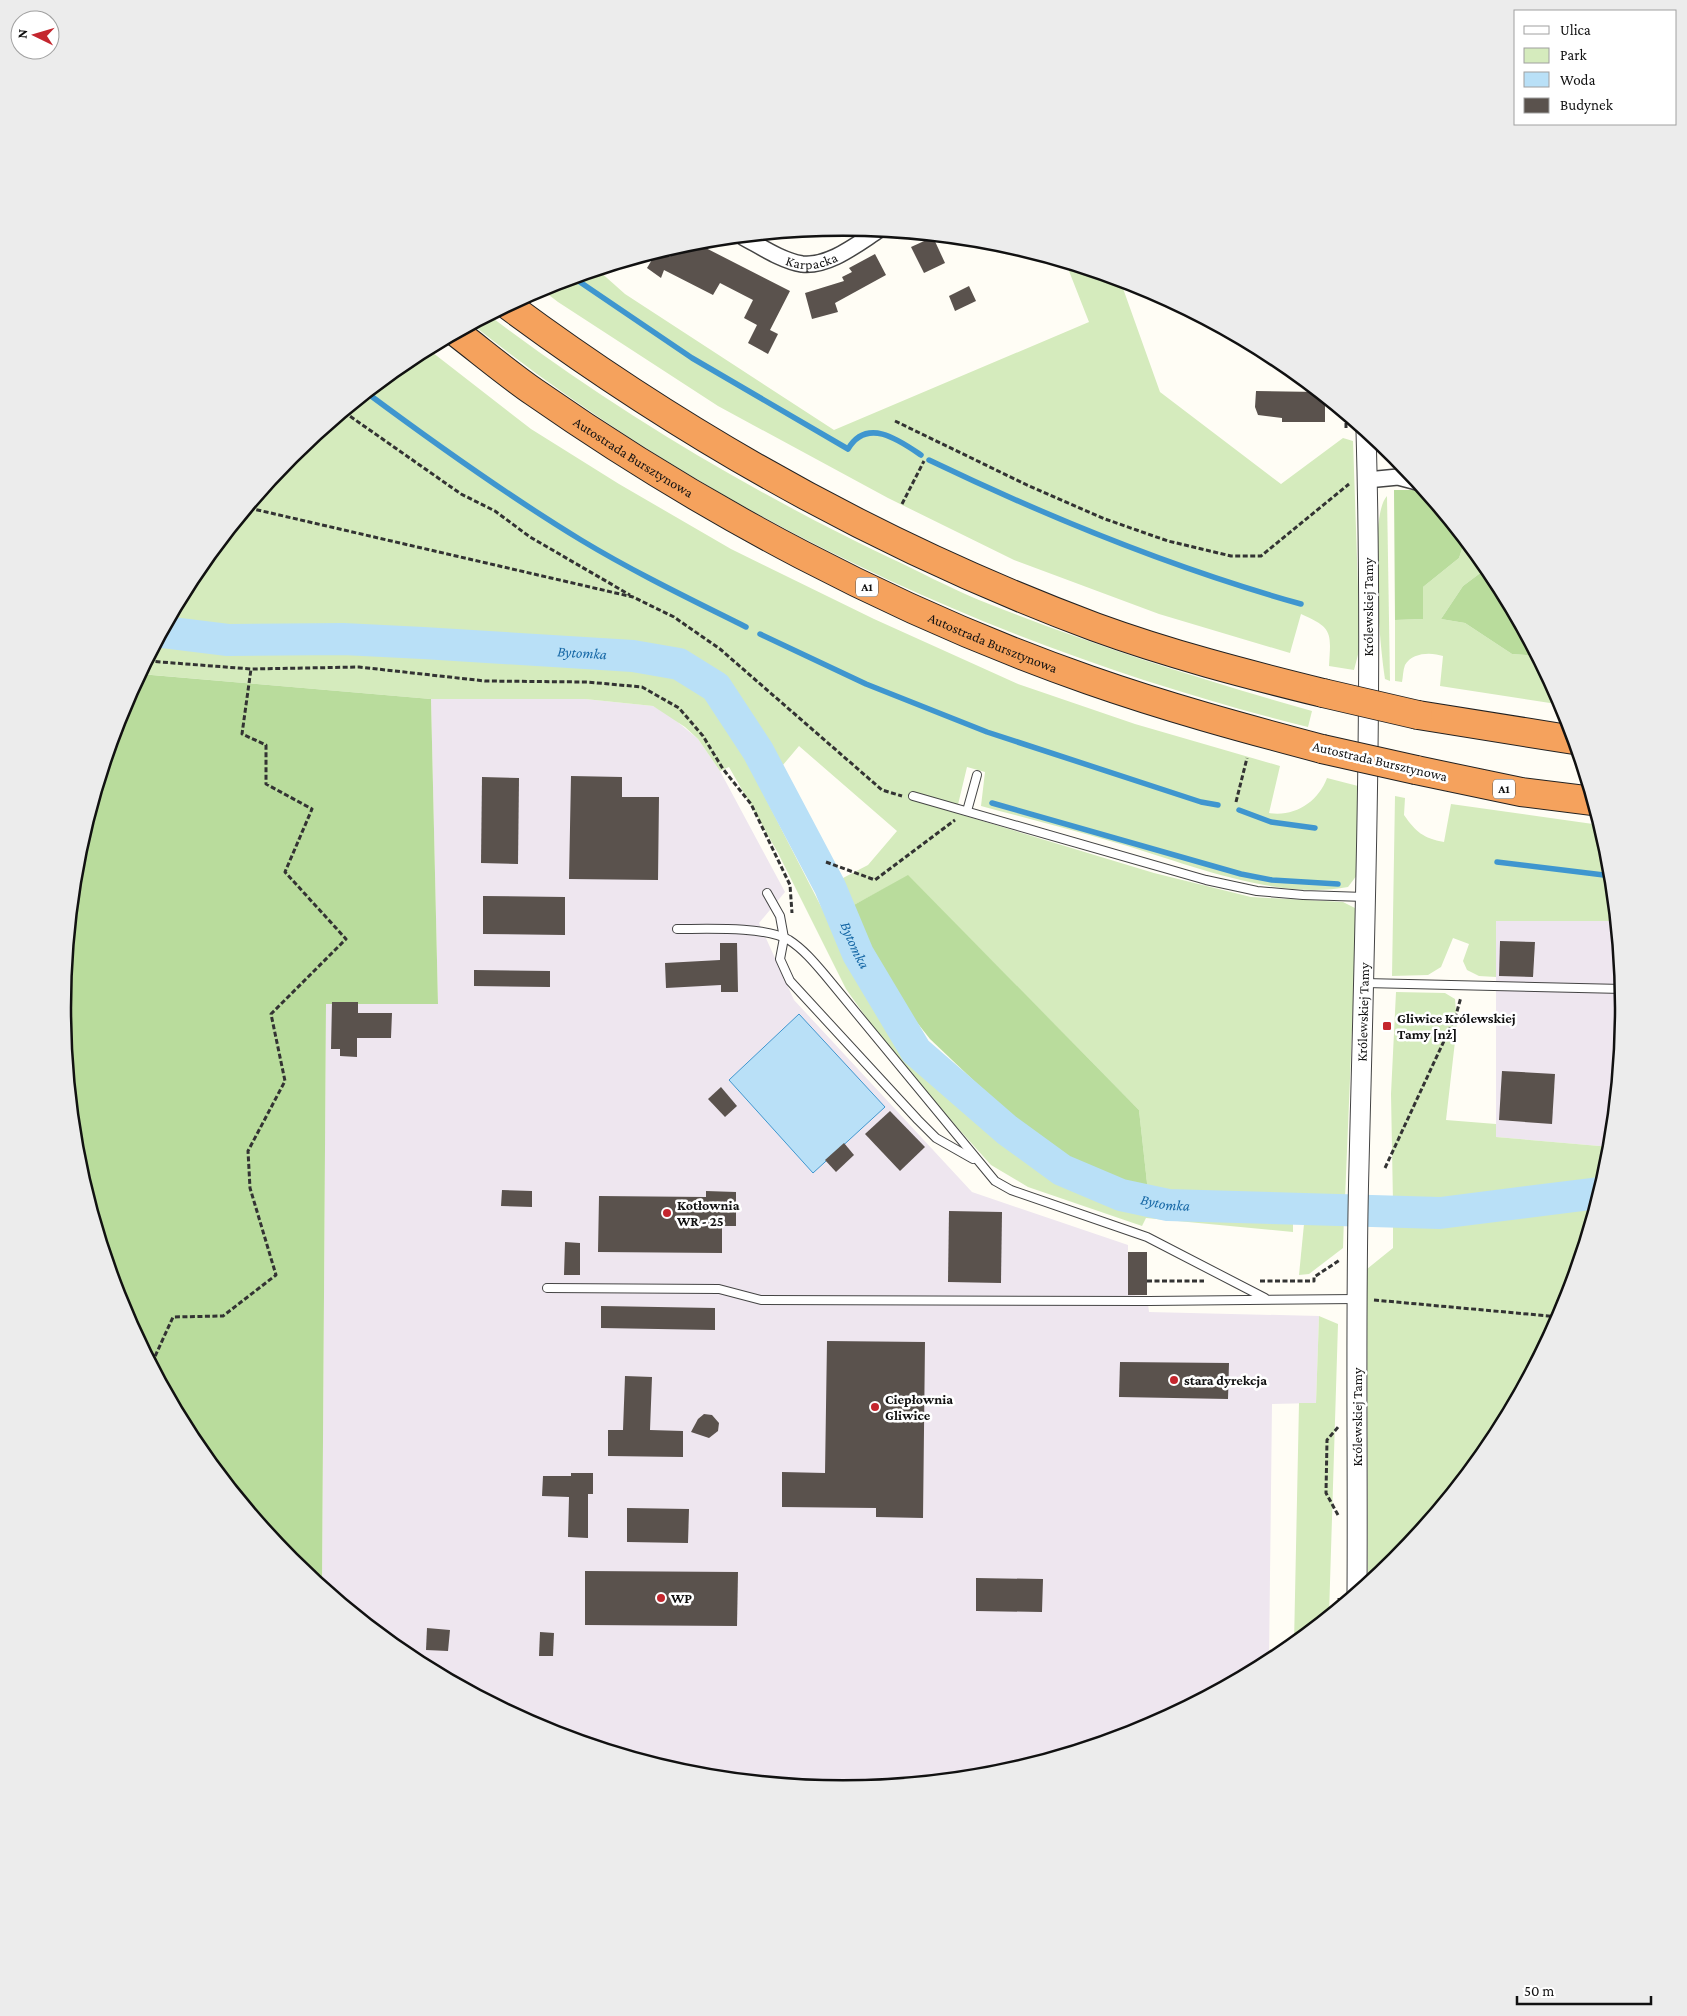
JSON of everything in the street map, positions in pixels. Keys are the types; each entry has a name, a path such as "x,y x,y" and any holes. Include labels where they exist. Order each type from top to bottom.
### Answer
{"highway":[{"path":"514,310 570,351 666,416 776,480 879,534 1001,590 1097,627 1210,664 1418,715 1567,739"},
{"name":"Autostrada Bursztynowa","path":"462,337 533,392 639,461 760,532 865,586 987,640 1088,679 1211,720 1322,749 1416,770 1521,792 1587,800"}],"street":[{"name":"Karpacka","path":"751,241 802,264 817,263 833,258 868,236"},
{"name":"Królewskiej Tamy","path":"1357,1585 1358,1168 1365,983 1367,475 1370,443"},
{"path":"1367,475 1406,479"}],"lane":[{"path":"967,811 977,775"},
{"path":"913,796 1206,880 1248,889 1303,895 1366,897"},
{"path":"767,893 780,916 784,938 780,959 790,981 936,1138 977,1160"},
{"path":"677,929 743,930 784,938 807,954 826,975 977,1160 1003,1186 1147,1237 1266,1298"},
{"path":"1365,983 1464,984 1615,990"},
{"path":"547,1288 719,1289 761,1300 1149,1301 1266,1298 1357,1299"}],"path":[{"path":"348,415 446,484 495,511 530,537 633,597 674,617 720,649 882,790 899,796 913,796"},
{"path":"896,421 1027,485 1105,519 1168,541 1231,556 1261,556 1367,475"},
{"path":"1346,421 1346,428"},
{"path":"902,504 924,461"},
{"path":"254,509 633,597"},
{"path":"153,661 251,669 359,667 485,680 587,682 642,687 679,708 703,736 723,769 759,817 790,885"},
{"path":"155,1357 173,1317 223,1316 276,1275 250,1188 248,1151 285,1081 271,1014 346,939 286,872 312,808 266,784 266,746 242,734 251,669"},
{"path":"1236,802 1247,758"},
{"path":"826,862 876,880 922,842 967,811"},
{"path":"1385,1168 1456,1015 1464,984"},
{"path":"1357,1299 1551,1316"},
{"path":"1339,1516 1326,1493 1328,1440 1341,1424"}],"shaded area":[{"name":"Ciepłownia Gliwice","path":"431,699 585,699 653,706 668,714 698,739 720,771 785,892 759,923 794,1000 972,1192 1128,1245 1128,1295 1147,1296 1149,1312 1319,1316 1316,1403 1272,1404 1269,1652 1230,1677 1185,1701 1092,1739 1043,1754 944,1774 894,1779 793,1779 743,1774 693,1765 644,1754 595,1739 502,1701 457,1677 373,1621 322,1578 326,1004 438,1004"},
{"path":"1496,921 1610,921 1616,1008 1614,1059 1603,1146 1496,1137"}],"green space":[{"path":"1069,271 1092,277 1123,289 1160,392 1281,484 1343,438 1353,441 1360,647 1354,670 1329,666 1330,646 1328,632 1319,623 1301,614 1290,653 1159,614 1014,560 888,498 718,406 549,295 603,275 625,294 834,430 1089,322"},
{"path":"494,319 584,383 733,476 836,531 956,590 1020,616 1144,660 1312,711 1308,727 1196,696 1085,660 976,618 869,571 765,518 664,459 566,395 477,328"},
{"path":"434,354 531,429 619,484 731,549 874,619 1018,684 1135,724 1280,766 1269,813 1288,813 1304,806 1318,794 1327,778 1358,786 1357,875 1348,887 1320,890 1261,885 1231,878 1117,843 981,806 985,772 967,767 956,813 1154,873 1251,897 1343,902 1357,909 1345,1199 1182,1198 1148,1192 1139,1110 908,876 852,906 813,843 818,838 843,878 868,865 897,831 799,746 777,772 766,744 745,758 853,969 909,1055 1016,1149 1081,1190 1150,1209 1293,1216 1293,1232 1146,1218 1142,1226 1028,1187 991,1165 895,1058 846,989 778,853 729,767 720,771 698,739 685,727 653,706 585,699 431,699 147,675 175,622 201,579 263,499 297,462 334,427 373,395"},
{"path":"1394,490 1415,490 1463,547 1459,558 1423,587 1423,619 1395,620"},
{"path":"1387,496 1390,681 1385,679 1377,584 1378,529 1381,508"},
{"path":"1463,547 1481,572 1463,586 1441,619 1465,623 1512,654 1530,655 1553,703 1440,686 1443,656 1433,654 1422,654 1412,658 1405,665 1402,682 1395,681 1395,620 1423,619 1423,587 1459,558"},
{"path":"1481,572 1530,655 1512,654 1465,623 1441,619 1463,586"},
{"path":"147,675 431,699 438,1004 326,1004 322,1578 263,1517 231,1478 201,1437 175,1394 151,1350 130,1304 112,1256 86,1159 73,1059 71,1008 73,957 78,907 86,857 112,760 130,712"},
{"path":"1395,796 1405,798 1404,815 1416,830 1425,836 1444,842 1451,804 1593,824 1601,857 1610,921 1496,921 1496,977 1479,976 1467,970 1463,961 1469,944 1453,938 1441,967 1428,975 1392,976"},
{"path":"908,875 1139,1110 1148,1192 1083,1169 1032,1136 930,1039 890,988 852,906"},
{"path":"1396,992 1445,993 1455,999 1457,1024 1446,1120 1496,1124 1496,1137 1603,1146 1595,1183 1587,1182 1453,1199 1393,1203 1391,1094"},
{"path":"1590,1203 1575,1256 1557,1304 1536,1350 1512,1394 1486,1437 1456,1478 1424,1517 1368,1575 1367,1269 1393,1248 1393,1220 1433,1226"},
{"path":"1305,1214 1344,1217 1343,1248 1309,1274 1299,1275"},
{"path":"1319,1316 1338,1324 1329,1609 1294,1635 1299,1403 1316,1403"}],"water":[{"path":"799,1014 885,1107 813,1173 729,1080"}],"building":[{"path":"926,240 935,241 945,263 924,273 911,247"},
{"path":"707,249 790,291 770,330 778,334 768,354 748,343 757,325 744,318 753,300 720,283 713,295 664,270 661,278 647,268 652,260"},
{"path":"875,254 886,275 835,303 838,312 812,319 805,293 844,281 842,277 852,272 849,268"},
{"path":"969,286 976,301 955,311 949,296"},
{"path":"1256,391 1310,392 1325,404 1325,422 1282,422 1282,418 1258,415 1255,407"},
{"path":"571,776 622,777 622,797 659,797 658,880 569,879"},
{"path":"482,777 519,778 518,864 481,863"},
{"path":"483,896 565,897 565,935 483,934"},
{"path":"1500,941 1535,942 1533,977 1499,976"},
{"path":"720,943 737,943 738,992 721,992 721,985 666,988 665,963 720,960"},
{"path":"474,970 550,971 550,987 474,986"},
{"path":"332,1002 358,1002 358,1013 392,1013 391,1038 357,1038 357,1057 340,1056 340,1049 331,1049"},
{"path":"1502,1071 1555,1074 1552,1124 1499,1120"},
{"path":"721,1087 737,1106 725,1117 708,1099"},
{"path":"890,1111 925,1147 900,1171 865,1134"},
{"path":"844,1143 854,1155 836,1172 825,1160"},
{"path":"502,1190 532,1191 532,1207 501,1206"},
{"name":"Kotłownia WR - 25","path":"706,1191 736,1192 736,1226 722,1226 722,1253 598,1252 599,1196 706,1197"},
{"path":"949,1211 1002,1212 1001,1283 948,1282"},
{"path":"565,1242 580,1243 580,1275 564,1275"},
{"path":"1128,1252 1147,1252 1147,1295 1128,1295"},
{"path":"601,1306 715,1308 715,1330 601,1328"},
{"name":"Ciepłownia Gliwice","path":"827,1341 925,1342 923,1518 876,1517 876,1508 782,1507 782,1472 825,1473"},
{"name":"stara dyrekcja","path":"1120,1362 1229,1363 1228,1399 1119,1397"},
{"path":"625,1376 652,1377 650,1430 683,1431 683,1457 608,1456 608,1430 623,1430"},
{"path":"704,1414 712,1415 719,1423 718,1431 709,1438 691,1432 698,1419"},
{"path":"571,1473 593,1473 593,1494 588,1494 588,1538 568,1537 569,1497 542,1496 543,1476 571,1476"},
{"path":"627,1508 689,1509 688,1543 627,1542"},
{"name":"WP","path":"585,1571 738,1572 737,1626 585,1625"},
{"path":"976,1578 1043,1579 1042,1612 976,1611"},
{"path":"427,1628 450,1630 448,1651 426,1650"},
{"path":"540,1632 554,1633 553,1656 539,1656"}],"waterway":[{"path":"581,283 692,358 848,449 856,439 864,434 874,433 893,438 921,455"},
{"path":"371,396 473,469 581,540 683,596 746,627"},
{"path":"929,460 1020,502 1112,540 1205,574 1301,604"},
{"name":"Bytomka","path":"169,633 228,640 343,639 423,643 633,656 679,664 716,687 758,751 830,887 858,954 916,1051 1007,1130 1062,1170 1121,1195 1168,1205 1440,1213 1592,1194"},
{"path":"760,634 866,684 987,732 1201,802 1218,805"},
{"path":"992,803 1241,874 1272,880 1338,884"},
{"path":"1239,810 1271,822 1315,828"},
{"path":"1497,862 1604,875"}],"place":[{"name":"Gliwice Królewskiej Tamy [nż]","path":"1387,1026"},
{"name":"Kotłownia WR - 25","path":"667,1213"},
{"name":"stara dyrekcja","path":"1174,1380"},
{"name":"Ciepłownia Gliwice","path":"875,1407"},
{"name":"WP","path":"661,1598"}]}
